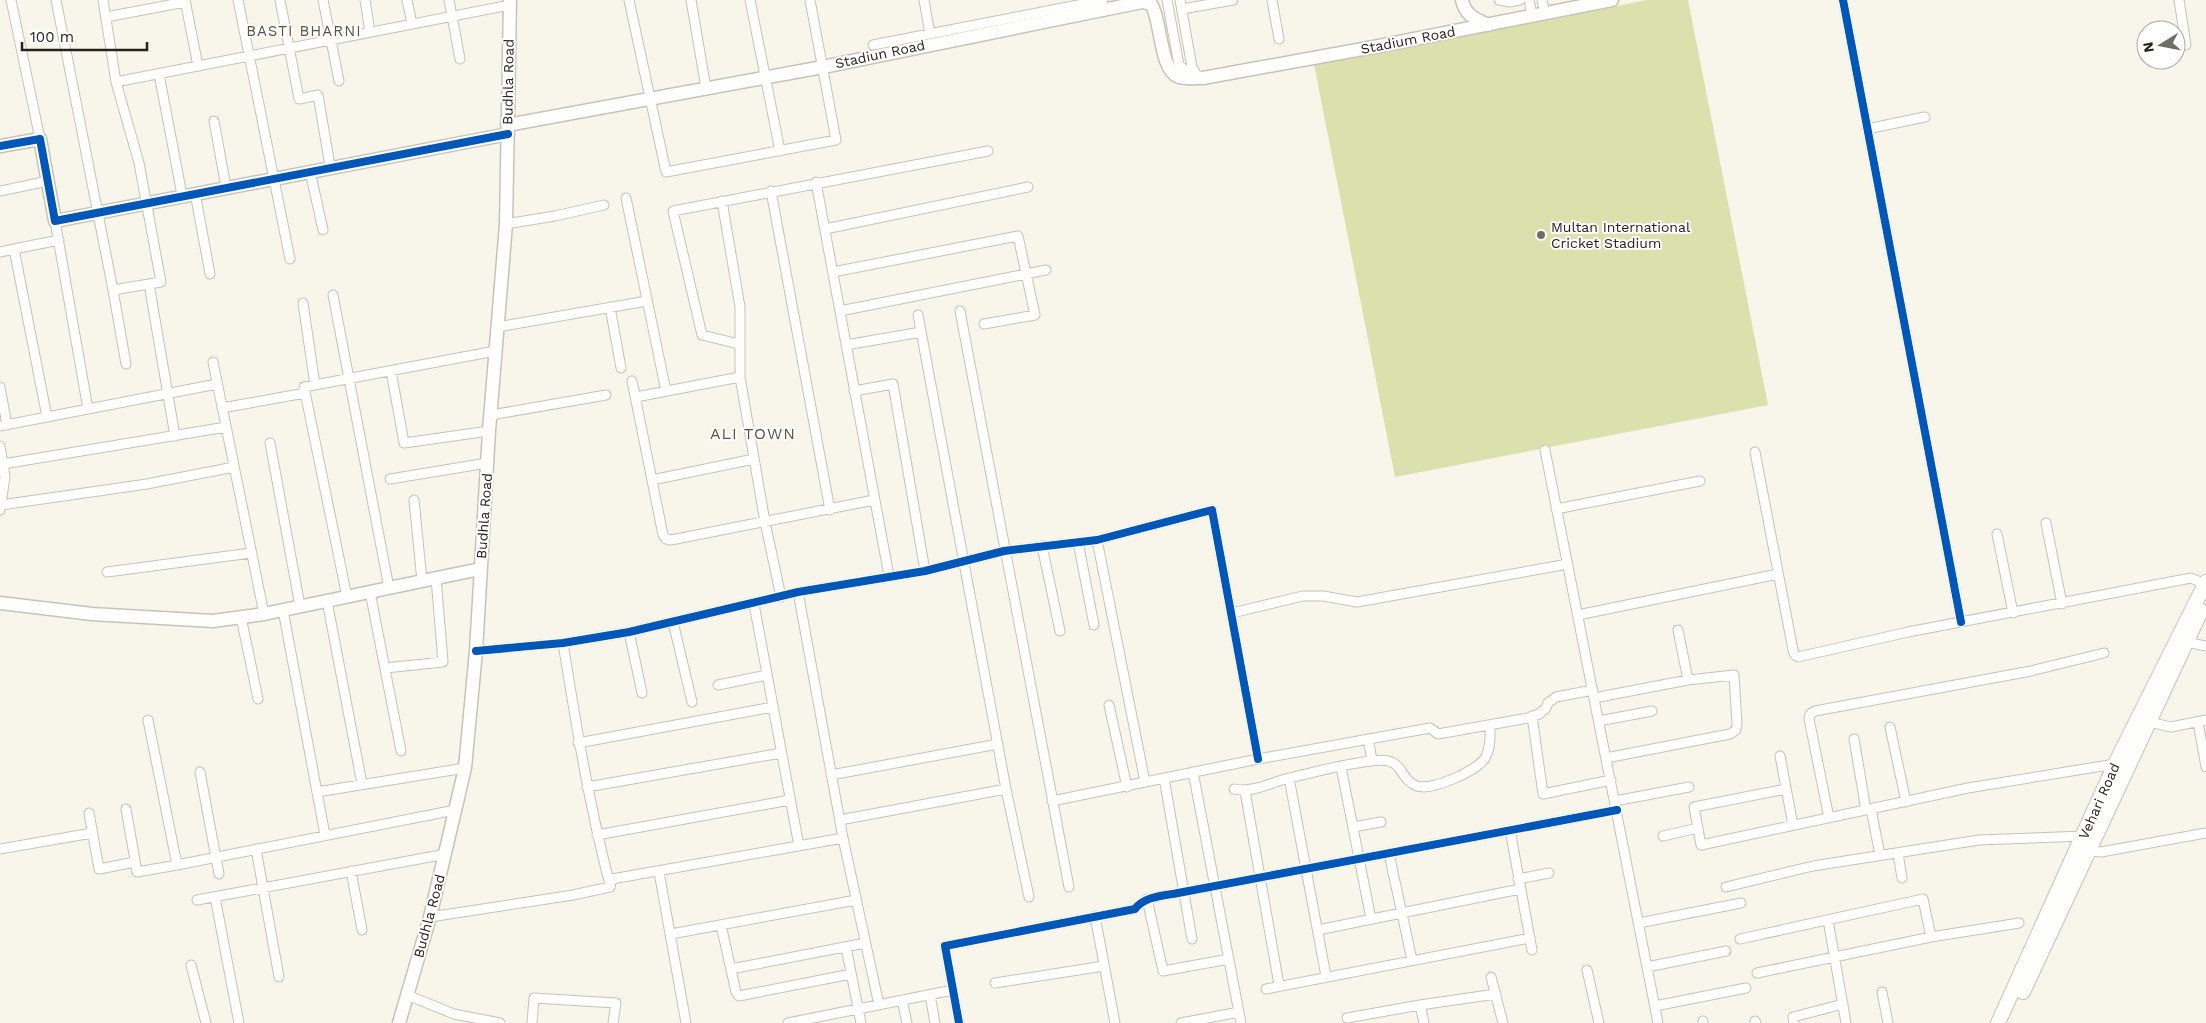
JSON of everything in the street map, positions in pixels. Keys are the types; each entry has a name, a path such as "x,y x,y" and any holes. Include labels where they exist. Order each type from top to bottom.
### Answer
{"main road":[{"path":"1462,0 1469,16 1488,25"},
{"name":"Stadium Road","path":"1200,76 1488,25 1612,0"},
{"name":"Budhla Road","path":"399,1023 430,917 465,768 476,651 488,431 506,224 510,2"},
{"name":"Stadiun Road","path":"55,221 98,211 310,171 706,88 823,67 1142,2 1150,4 1155,12 1164,56 1173,73 1178,77 1185,78 1200,76"},
{"path":"0,146 40,139 55,221"},
{"path":"0,603 92,614 213,621 264,614 480,569"},
{"name":"Vehari Road","path":"2008,1023 2149,722 2206,582"},
{"name":"Vehari Road","path":"1998,1023 2115,764 2182,640 2206,601"}],"street":[{"path":"11,0 40,139"},
{"path":"56,0 126,364"},
{"path":"103,0 116,82 147,203 161,282 113,290"},
{"path":"238,0 290,259"},
{"path":"280,0 299,99 318,95 330,166"},
{"path":"323,0 339,81"},
{"path":"365,0 370,32"},
{"path":"407,0 412,24"},
{"path":"449,0 460,59"},
{"path":"629,0 666,172 836,140 810,0"},
{"path":"691,0 706,88"},
{"path":"750,0 780,151"},
{"path":"924,0 930,34"},
{"path":"873,44 1103,0"},
{"path":"1167,0 1179,65 1184,70 1200,76"},
{"path":"1200,76 1192,67 1181,5 1233,0"},
{"path":"1272,0 1279,39"},
{"path":"1500,0 1510,2 1520,0"},
{"path":"1529,0 1539,14"},
{"path":"1539,14 1542,0"},
{"path":"1843,0 1961,622"},
{"path":"2179,0 2182,20"},
{"path":"106,16 185,1 198,66"},
{"path":"116,82 452,16 510,2"},
{"path":"159,74 182,195"},
{"path":"1867,129 1925,117"},
{"path":"214,122 226,187"},
{"path":"739,344 702,334 673,211 816,182 988,151"},
{"path":"310,171 322,230"},
{"path":"0,190 48,181"},
{"path":"816,182 889,576"},
{"path":"825,229 1028,187"},
{"path":"771,191 830,510"},
{"path":"195,193 210,274"},
{"path":"626,198 666,392"},
{"path":"722,201 740,307 740,377 765,522 781,597"},
{"path":"506,224 604,205"},
{"path":"55,221 88,409"},
{"path":"833,272 1018,236 1035,314 984,324"},
{"path":"0,252 59,240"},
{"path":"14,249 46,417"},
{"path":"840,311 1046,270"},
{"path":"149,284 175,436"},
{"path":"333,295 389,588"},
{"path":"497,327 647,301"},
{"path":"303,303 316,385"},
{"path":"610,307 621,368"},
{"path":"960,311 1069,887"},
{"path":"918,315 1006,789 1029,897"},
{"path":"846,345 921,332"},
{"path":"347,596 304,387 495,351"},
{"path":"212,362 264,614"},
{"path":"391,371 404,443 488,431"},
{"path":"636,397 740,377"},
{"path":"632,381 663,535 666,538 671,540 874,500"},
{"path":"0,387 3,425 217,384"},
{"path":"854,391 893,384 925,571"},
{"path":"222,408 305,393"},
{"path":"490,415 606,395"},
{"path":"3,464 226,427"},
{"path":"270,443 300,606"},
{"path":"0,446 6,477 0,507 147,484 234,467"},
{"path":"1545,450 1655,1006 1655,1023"},
{"path":"1755,452 1794,655 1798,657 1908,632 2191,578 2206,582"},
{"path":"652,480 754,459"},
{"path":"390,479 487,463"},
{"path":"1556,509 1700,481"},
{"path":"414,500 422,581"},
{"path":"476,651 563,642 629,632 754,604 798,592 925,571 1004,550 1097,540 1212,510 1258,759"},
{"path":"2046,523 2062,604"},
{"path":"1996,534 2013,613"},
{"path":"1097,540 1145,782"},
{"path":"1078,542 1094,625"},
{"path":"1042,546 1060,632"},
{"path":"107,572 251,553"},
{"path":"1232,613 1303,596 1323,596 1357,602 1568,564"},
{"path":"1578,615 1778,574"},
{"path":"385,668 443,662 436,578"},
{"path":"370,592 401,751"},
{"path":"798,592 843,838 878,1005"},
{"path":"327,601 362,784"},
{"path":"754,604 798,846"},
{"path":"283,610 325,835"},
{"path":"241,617 258,699"},
{"path":"673,622 692,702"},
{"path":"1678,630 1688,680"},
{"path":"629,632 642,693"},
{"path":"2182,640 2206,646"},
{"path":"563,642 578,743 610,887"},
{"path":"1828,818 1809,719 1810,714 1815,711 2031,671 2104,654"},
{"path":"718,685 766,675"},
{"path":"1052,802 1258,759 1430,728 1438,734 1490,725 1539,714 1546,708 1548,703 1556,698 1734,675 1736,730 1730,734 1606,758"},
{"path":"1109,705 1127,787"},
{"path":"578,743 773,707"},
{"path":"1599,721 1652,711"},
{"path":"1532,716 1543,794 1611,780"},
{"path":"148,720 177,865"},
{"path":"2149,722 2172,727 2202,721 2206,767"},
{"path":"1234,789 1245,791 1289,778 1372,760 1393,762 1400,768 1407,780 1418,786 1430,787 1479,766 1486,757 1490,743 1490,725"},
{"path":"1890,727 1906,802"},
{"path":"1368,739 1372,760"},
{"path":"1854,739 1868,810 1880,856"},
{"path":"831,776 998,744"},
{"path":"587,787 781,753"},
{"path":"1780,756 1793,825"},
{"path":"1786,789 1694,807 1701,845 1968,788 2115,764"},
{"path":"1341,767 1371,920"},
{"path":"317,792 465,768"},
{"path":"200,772 219,874"},
{"path":"1193,772 1241,1023"},
{"path":"1164,778 1192,939"},
{"path":"1289,778 1326,976"},
{"path":"959,1023 945,946 1135,909 1139,903 1147,899 1510,830 1690,787"},
{"path":"840,820 1006,789"},
{"path":"1245,791 1279,985"},
{"path":"597,835 790,800"},
{"path":"126,809 137,872 455,810"},
{"path":"89,814 99,868 135,862"},
{"path":"1353,827 1381,822"},
{"path":"1663,836 1698,828"},
{"path":"1510,830 1532,950"},
{"path":"0,850 92,833"},
{"path":"2089,851 2101,852 2206,833"},
{"path":"1726,887 1813,866 1979,840 2084,836"},
{"path":"610,887 612,879 843,838"},
{"path":"256,849 278,977"},
{"path":"1898,853 1902,878"},
{"path":"197,900 446,854"},
{"path":"1389,854 1412,960"},
{"path":"351,871 362,930"},
{"path":"659,872 686,1023"},
{"path":"1518,879 1550,873"},
{"path":"430,917 573,895 610,887"},
{"path":"1318,930 1520,889"},
{"path":"215,897 238,1023"},
{"path":"1147,899 1163,971 1229,959"},
{"path":"1740,939 1923,899 1930,937"},
{"path":"671,934 856,900"},
{"path":"1639,923 1741,903"},
{"path":"1095,916 1114,1023"},
{"path":"1828,920 1846,1023"},
{"path":"1757,973 1930,937 2019,922"},
{"path":"721,925 736,992 739,996 851,974"},
{"path":"1266,989 1530,938"},
{"path":"731,969 865,943"},
{"path":"846,947 861,1023"},
{"path":"1647,967 1726,951"},
{"path":"191,965 206,1023"},
{"path":"995,984 1104,966"},
{"path":"1587,970 1599,1023"},
{"path":"1491,977 1503,1023"},
{"path":"1655,1006 1746,988"},
{"path":"788,1023 822,1020 858,1009 953,990"},
{"path":"1882,992 1888,1023"},
{"path":"1347,1018 1362,1019 1420,1004 1496,994"},
{"path":"407,995 454,1014 500,1023"},
{"path":"930,995 935,1023"},
{"path":"532,1023 534,998 616,1003 613,1023"},
{"path":"902,1000 906,1023"},
{"path":"1420,1004 1424,1023"},
{"path":"1794,1023 1793,1017 1801,1013 1843,1004"},
{"path":"1181,1023 1239,1012"}],"green space":[{"name":"Multan International Cricket Stadium","path":"1647,0 1688,0 1768,405 1395,477 1314,64"}],"cycle path":[{"path":"1843,0 1961,622"},
{"path":"0,146 40,139 55,221 508,134"},
{"path":"476,651 563,643 629,632 798,592 925,571 1004,551 1097,540 1212,510 1258,759"},
{"path":"959,1023 945,946 1135,909 1144,901 1160,896 1617,810"}],"place":[{"name":"Multan International Cricket Stadium","path":"1541,235"}],"district":[{"name":"BASTI BHARNI","path":"304,31"},
{"name":"ALI TOWN","path":"753,433"}]}
